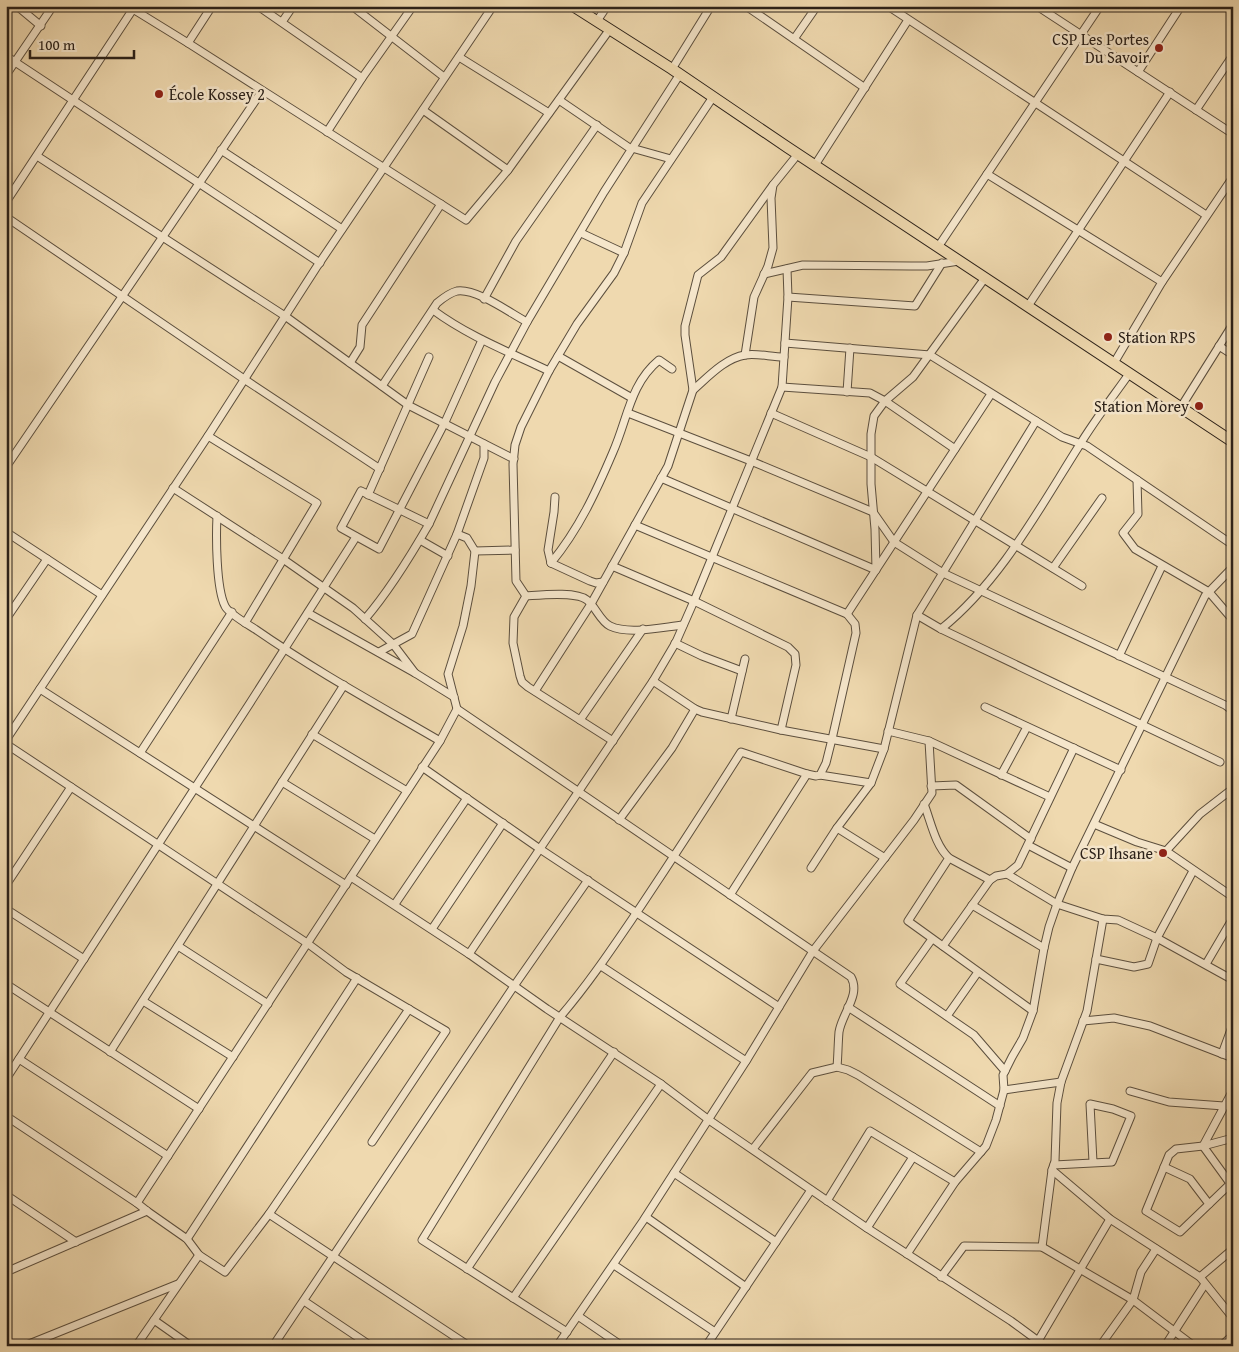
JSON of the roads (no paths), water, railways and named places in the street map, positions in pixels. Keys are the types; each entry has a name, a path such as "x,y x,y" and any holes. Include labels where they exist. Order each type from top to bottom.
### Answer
{"main road":[{"path":"573,6 676,72 1233,442"}],"street":[{"path":"17,6 40,26"},
{"path":"6,75 54,6"},
{"path":"188,43 212,6"},
{"path":"258,6 362,78"},
{"path":"282,22 293,6"},
{"path":"352,6 444,77"},
{"path":"327,132 362,78 413,6"},
{"path":"6,740 208,436 342,229 493,6"},
{"path":"597,21 607,6"},
{"path":"365,619 384,598 420,540 469,436 527,322 632,148 676,72 710,6"},
{"path":"746,6 865,88"},
{"path":"794,39 817,6"},
{"path":"888,6 1206,215"},
{"path":"1038,6 1233,134"},
{"path":"938,247 1100,6"},
{"path":"1138,72 1182,6"},
{"path":"6,202 132,7 466,220 508,170 610,30"},
{"path":"815,165 908,20"},
{"path":"1196,110 1233,55"},
{"path":"6,56 320,263"},
{"path":"459,57 549,113"},
{"path":"6,467 262,91"},
{"path":"1028,306 1170,92"},
{"path":"526,596 516,581 515,550 514,459 515,445 521,427 549,371 577,324 614,273 624,253 642,202 713,97"},
{"path":"559,100 632,148 671,159"},
{"path":"423,110 508,170"},
{"path":"484,299 516,241 597,126"},
{"path":"221,150 342,229"},
{"path":"535,691 591,604 668,466 693,390 684,335 698,275 721,257 798,154"},
{"path":"37,156 285,316 408,405 514,459"},
{"path":"987,174 1162,282"},
{"path":"1114,363 1162,282 1233,177"},
{"path":"745,355 754,297 773,248 771,198 773,185"},
{"path":"350,363 360,347 362,325 440,204"},
{"path":"6,217 244,379 380,468"},
{"path":"581,233 624,253"},
{"path":"764,274 803,265 911,266 959,260"},
{"path":"788,297 915,306 942,263"},
{"path":"469,954 653,681 675,643 733,509 782,387 788,297 787,270"},
{"path":"876,570 871,484 872,422 874,416 885,401 913,377 985,278"},
{"path":"382,386 437,303 457,291 469,292 527,322"},
{"path":"433,310 452,324 482,340 549,371"},
{"path":"1181,407 1233,324"},
{"path":"429,524 399,510 361,491 340,528 379,549 399,510 444,423 482,340"},
{"path":"785,343 930,355 1062,438 1080,443 1233,545"},
{"path":"1219,346 1233,355"},
{"path":"847,392 850,348"},
{"path":"693,390 730,361 745,355 784,357"},
{"path":"558,356 632,398"},
{"path":"368,494 429,357"},
{"path":"551,563 567,544 596,494 639,382 648,369 659,360 672,369"},
{"path":"940,630 957,617 981,591 1015,545 1080,443 1129,374"},
{"path":"782,387 870,394 885,401 955,449"},
{"path":"847,614 991,394"},
{"path":"628,413 874,512 894,542 943,573 1225,705 1233,711"},
{"path":"771,413 871,457 1082,586"},
{"path":"811,868 837,828 871,783 884,749 917,615 1036,421"},
{"path":"208,436 317,503 245,623"},
{"path":"379,652 412,634 457,534 484,458 484,444"},
{"path":"661,478 876,570"},
{"path":"1137,480 1138,514 1123,533 1135,549 1209,592 1233,620"},
{"path":"173,488 283,559 353,608 393,644 415,672"},
{"path":"551,563 548,550 555,497"},
{"path":"1052,568 1102,498"},
{"path":"217,516 216,534 220,590 225,608 284,649 440,741"},
{"path":"635,525 847,614 855,624 856,632 853,650 826,763 820,775"},
{"path":"6,532 102,595"},
{"path":"137,1203 440,741 457,710 448,674 463,626 471,586 475,551 467,538 457,534"},
{"path":"6,1079 356,536"},
{"path":"420,540 448,556"},
{"path":"475,551 515,550"},
{"path":"6,619 47,559"},
{"path":"551,563 596,583 603,582"},
{"path":"612,566 694,601 788,647 795,654 796,666 781,730"},
{"path":"1119,656 1162,566"},
{"path":"907,1254 955,1182 986,1146 996,1120 1004,1090 1003,1075 1023,1038 1034,1011 1049,927 1072,868 1205,596 1233,567"},
{"path":"526,596 550,594 579,596 588,600 610,626 628,630 683,625"},
{"path":"526,596 514,617 513,643 522,682 613,741"},
{"path":"140,753 232,612"},
{"path":"308,613 415,672 454,697"},
{"path":"917,615 940,630 1220,762"},
{"path":"580,720 643,629"},
{"path":"675,643 702,656 742,671"},
{"path":"730,719 745,659"},
{"path":"653,681 695,709 781,730 884,749"},
{"path":"110,1052 344,685"},
{"path":"40,689 346,885"},
{"path":"985,707 1121,770"},
{"path":"619,820 672,748 695,709"},
{"path":"457,710 851,977 855,984 854,993 839,1031 837,1067"},
{"path":"1001,775 1027,726"},
{"path":"888,731 929,741 1050,798"},
{"path":"312,734 407,791"},
{"path":"558,1346 646,1217 746,1061 813,951 885,858 932,793 929,741"},
{"path":"6,744 307,943 346,972 446,1031 372,1142"},
{"path":"943,946 990,880 996,876 1007,874 1018,864 1074,748"},
{"path":"567,1332 422,1240 560,1017 586,987 674,858 741,752 807,774 871,783"},
{"path":"422,767 540,849 779,1007"},
{"path":"730,895 807,774"},
{"path":"282,782 376,839"},
{"path":"931,786 956,785 1029,842 1072,868"},
{"path":"6,885 71,787"},
{"path":"1166,851 1200,814 1231,790"},
{"path":"395,904 467,798"},
{"path":"924,804 939,845 949,858 990,880"},
{"path":"432,929 503,823"},
{"path":"1094,824 1137,842 1166,851 1233,897"},
{"path":"837,828 885,858"},
{"path":"949,858 908,921 932,940 1034,1011"},
{"path":"1096,959 1113,964 1143,966 1148,964 1157,938 1193,871"},
{"path":"1007,874 1057,904 1103,919 1118,920 1157,938 1233,980"},
{"path":"351,877 395,904 614,1052 661,1084 708,1120 867,1228 1011,1321 1046,1346"},
{"path":"273,1346 514,986 588,880"},
{"path":"972,905 1044,948"},
{"path":"6,909 84,958"},
{"path":"1206,964 1233,918"},
{"path":"1042,1247 1053,1168 1061,1082 1087,1011 1103,919"},
{"path":"932,940 900,984 974,1035 1005,1071"},
{"path":"178,946 268,1004"},
{"path":"600,966 746,1061"},
{"path":"947,1016 978,972"},
{"path":"187,1238 357,978"},
{"path":"6,984 199,1109"},
{"path":"143,1001 233,1057"},
{"path":"848,1007 1000,1106"},
{"path":"6,1116 187,1238 199,1255 225,1272 269,1214 409,1009"},
{"path":"1083,1021 1114,1018 1150,1026 1233,1058"},
{"path":"1222,1054 1233,1024"},
{"path":"468,1269 614,1052"},
{"path":"19,1059 168,1156"},
{"path":"753,1149 812,1073 837,1067 858,1075 981,1152"},
{"path":"1004,1090 1061,1082"},
{"path":"513,1298 661,1084"},
{"path":"1203,1146 1233,1090"},
{"path":"1130,1091 1169,1102 1224,1106"},
{"path":"1053,1168 1093,1162 1112,1162 1131,1116 1113,1109 1090,1104 1093,1162"},
{"path":"827,1201 870,1131 955,1182"},
{"path":"1203,1146 1231,1186 1180,1232 1146,1210 1169,1155 1176,1149 1203,1146 1233,1138"},
{"path":"867,1228 913,1157"},
{"path":"1164,1167 1190,1179 1209,1204"},
{"path":"1053,1168 1110,1219 1132,1231 1200,1277 1233,1318"},
{"path":"674,1173 776,1242"},
{"path":"706,1346 811,1190"},
{"path":"6,1195 76,1242"},
{"path":"6,1272 147,1212"},
{"path":"269,1214 469,1346"},
{"path":"646,1217 746,1287"},
{"path":"1038,1340 1110,1219"},
{"path":"941,1277 964,1246 1042,1247 1133,1300 1194,1346"},
{"path":"1100,1346 1133,1300 1141,1272 1156,1249"},
{"path":"1200,1277 1233,1249"},
{"path":"136,1346 199,1255"},
{"path":"614,1264 715,1332"},
{"path":"24,1346 178,1284"},
{"path":"1165,1346 1205,1284"},
{"path":"304,1301 372,1346"},
{"path":"578,1316 622,1346"},
{"path":"154,1320 191,1346"},
{"path":"1221,1346 1233,1335"}],"place":[{"name":"CSP Les Portes Du Savoir","path":"1159,48"},
{"name":"École Kossey 2","path":"159,94"},
{"name":"Station RPS","path":"1108,337"},
{"name":"Station Morey","path":"1199,406"},
{"name":"CSP Ihsane","path":"1163,853"}]}
